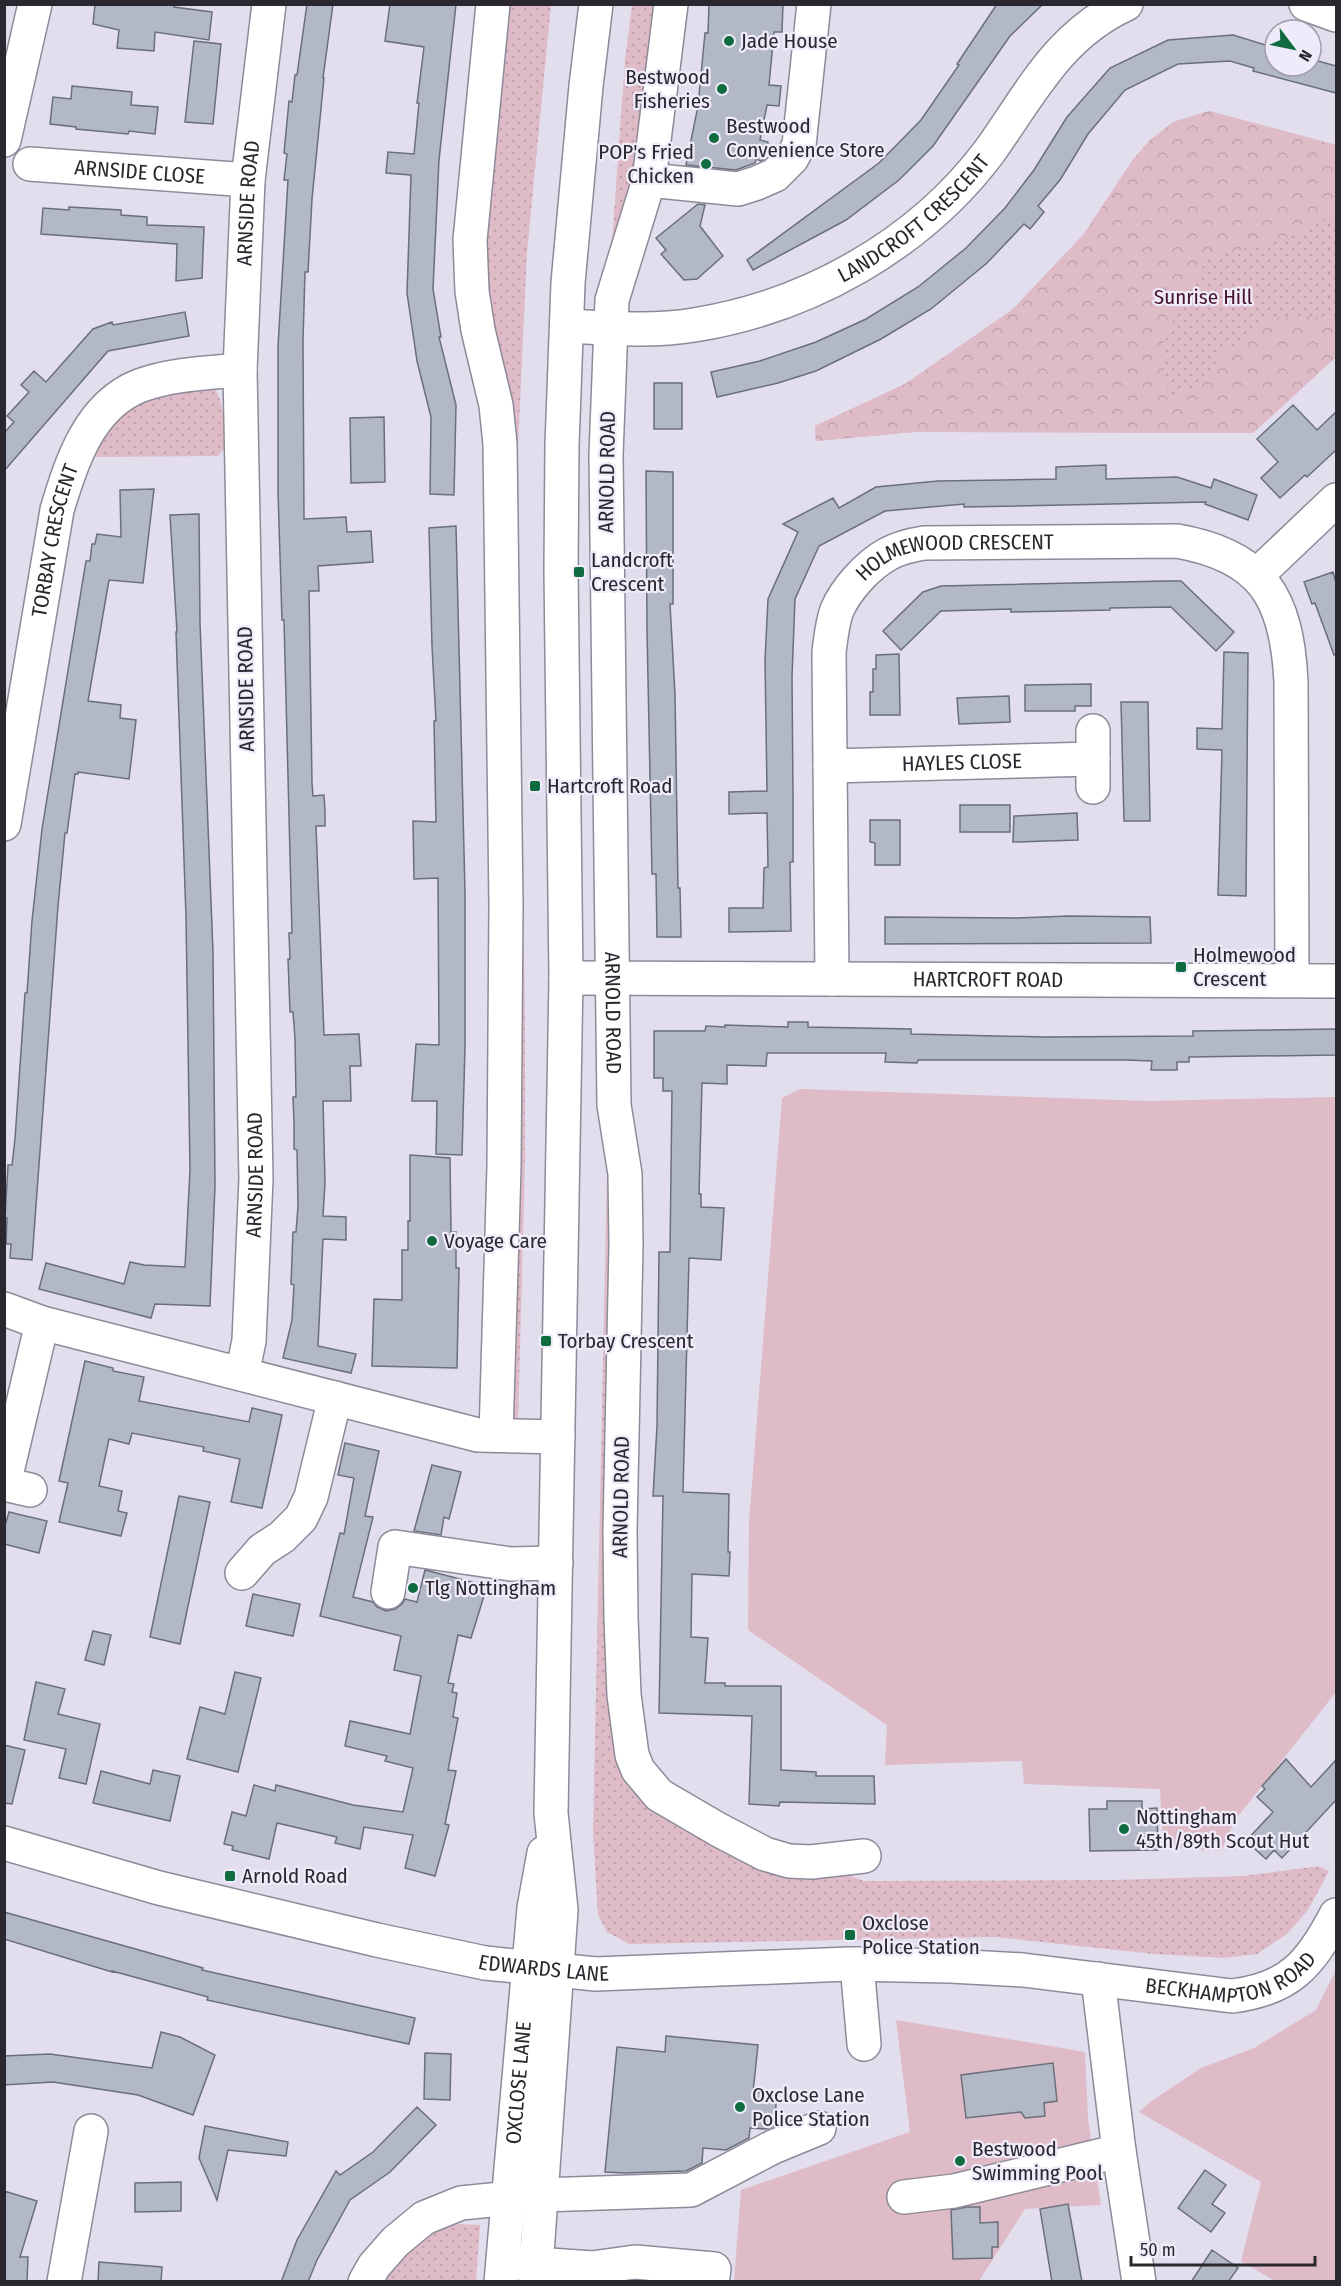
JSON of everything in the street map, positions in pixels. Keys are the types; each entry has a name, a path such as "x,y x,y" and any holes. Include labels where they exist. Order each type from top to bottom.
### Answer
{"street":[{"path":"23,158 8,105 35,4"},
{"name":"ARNSIDE ROAD","path":"242,1374 249,1341 256,1179 240,370 248,180 269,4"},
{"path":"493,4 470,240 472,291 478,330 496,405 500,444 506,905 504,1167 496,1435"},
{"path":"543,1969 534,1908 551,1813 566,978 561,570 568,283 596,4"},
{"name":"ARNOLD ROAD","path":"671,4 649,180 612,300 606,466 614,1105 625,1174 626,1233 620,1530 624,1695 632,1755 638,1770 659,1795 765,1854 789,1861 811,1862 864,1856"},
{"path":"649,180 738,189 775,175 792,158 799,145 814,4"},
{"name":"LANDCROFT CRESCENT","path":"567,326 650,329 694,325 743,314 818,289 867,261 910,233 950,196 988,153 1037,80 1076,36 1126,4"},
{"path":"1306,4 1336,15"},
{"name":"ARNSIDE CLOSE","path":"23,158 248,180"},
{"name":"TORBAY CRESCENT","path":"4,825 57,510 70,469 88,431 109,405 138,387 184,375 240,370"},
{"path":"1257,575 1336,500"},
{"name":"HOLMEWOOD CRESCENT","path":"832,979 829,652 831,630 837,609 852,587 886,554 906,546 924,543 1177,541 1206,546 1233,557 1257,575 1273,599 1285,627 1290,649 1292,682 1292,980"},
{"name":"HAYLES CLOSE","path":"830,766 1093,759"},
{"name":"HARTCROFT ROAD","path":"566,978 1336,981"},
{"path":"4,1309 42,1323 478,1435 558,1437"},
{"path":"30,1490 4,1484 42,1323"},
{"path":"250,1550 282,1537 301,1518 311,1497 335,1398"},
{"path":"388,1592 395,1547 511,1564 556,1563"},
{"name":"EDWARDS LANE","path":"4,1843 159,1888 485,1963 596,1974 856,1964 951,1965 1023,1970 1098,1979"},
{"name":"BECKHAMPTON ROAD","path":"1098,1979 1232,1996 1254,1993 1274,1987 1302,1967 1316,1950 1336,1916"},
{"path":"856,1964 864,2044"},
{"name":"OXCLOSE LANE","path":"535,2273 541,2194 543,1969"},
{"name":"OXCLOSE LANE","path":"502,2272 509,2199 543,1969"},
{"path":"1098,1979 1119,2151 1139,2282"},
{"path":"365,2282 374,2266 395,2242 424,2218 461,2203 541,2194 691,2190 773,2147 819,2128"},
{"path":"64,2282 91,2131"},
{"path":"904,2197 963,2189 1119,2151"},
{"path":"502,2272 591,2275 635,2262 714,2269 712,2282"}],"green space":[{"path":"504,5 551,5 527,252 516,490 525,1022 525,1159 518,1425 509,1425 481,286"},
{"path":"632,5 656,5 649,86 628,202 611,257 625,60"},
{"name":"Sunrise Hill","path":"1209,111 1336,145 1336,357 1253,433 914,432 816,441 815,426 905,384 1012,310 1084,234 1132,161 1149,141 1173,122"},
{"name":"Sunrise Hill","path":"1209,111 1336,145 1336,224 1325,218 1297,235 1209,258 1191,283 1160,349 1169,397 1200,387 1222,354 1273,317 1313,316 1336,321 1336,357 1253,433 914,432 816,441 815,426 905,384 1012,310 1084,234 1132,161 1149,141 1173,122"},
{"path":"208,381 218,396 223,412 225,448 218,456 95,457 106,428 123,406"},
{"path":"800,1089 1147,1101 1336,1097 1336,1692 1235,1820 1221,1851 1163,1847 1160,1789 1024,1784 1022,1761 885,1765 887,1725 748,1630 749,1522 782,1098"},
{"path":"608,1123 631,1783 863,1881 1114,1880 1243,1876 1319,1866 1329,1871 1308,1910 1287,1934 1257,1954 1224,1958 1154,1954 996,1937 629,1944 607,1932 598,1915 593,1833"},
{"path":"1336,1970 1336,2281 1275,2281 1241,2261 1261,2182 1139,2112 1201,2068 1254,2048 1316,2010"},
{"name":"Bestwood Swimming Pool","path":"896,2020 1085,2052 1088,2119 1101,2205 1025,2209 979,2281 734,2282 741,2190 910,2132"},
{"path":"459,2224 480,2225 476,2281 381,2282 402,2256 428,2233"}],"building":[{"path":"95,4 175,4 174,7 212,12 209,40 155,32 154,51 117,48 119,30 93,24"},
{"path":"307,4 333,4 323,78 308,272 305,272 304,519 346,517 347,532 371,531 373,562 318,566 319,591 309,591 312,783 313,796 324,795 325,811 325,826 316,826 324,1035 359,1034 361,1066 350,1066 351,1101 323,1101 325,1183 323,1216 346,1217 346,1240 323,1239 318,1346 356,1354 351,1373 283,1358 292,1320 293,1232 296,1232 298,1206 293,1097 296,1097 295,1038 293,1012 290,1012 288,959 290,959 289,933 292,933 284,620 282,620 278,492 278,346 288,180 284,180 287,154 284,153 289,101 292,102"},
{"path":"390,4 456,4 439,160 433,289 441,337 439,337 456,405 454,495 430,494 431,417 417,361 407,293 411,175 386,173 388,152 414,154 424,47 385,41"},
{"path":"709,4 783,4 782,32 774,32 769,85 781,86 779,106 767,105 760,140 768,142 765,158 761,161 756,159 755,163 736,170 686,165 698,106 705,33 708,33"},
{"path":"997,4 1043,4 1010,36 933,146 899,180 846,220 753,270 747,260 879,163 921,120"},
{"path":"1233,35 1263,44 1263,74 1253,71 1254,68 1230,61 1178,64 1125,90 1088,134 1060,180 1038,206 1044,212 1030,229 1024,224 987,263 931,309 881,339 816,371 778,383 717,397 711,372 760,361 816,342 866,319 918,287 966,248 1005,208 1034,170 1067,117 1110,68 1168,40"},
{"path":"194,41 221,44 213,124 185,122"},
{"path":"1323,62 1336,66 1336,93 1279,78 1323,78"},
{"path":"72,86 132,92 131,105 158,107 155,134 129,131 128,134 50,124 53,97 71,99"},
{"path":"698,204 705,205 700,226 723,256 697,279 684,280 661,254 666,250 656,238"},
{"path":"69,207 121,210 121,215 147,217 147,225 204,227 202,278 176,281 177,244 41,234 43,208 69,210"},
{"path":"185,312 189,336 108,351 4,471 4,433 14,422 7,416 29,392 21,385 34,371 46,382 93,329 112,322 113,325"},
{"path":"654,383 682,383 682,429 654,429"},
{"path":"1293,405 1317,430 1336,412 1336,450 1280,498 1261,478 1278,462 1257,439"},
{"path":"384,417 385,482 351,483 350,418"},
{"path":"1106,465 1106,479 1177,477 1211,488 1214,479 1257,495 1248,520 1205,504 1206,502 964,507 964,504 885,511 819,546 795,599 792,677 791,931 729,932 729,908 763,908 764,868 768,867 767,813 729,814 729,792 767,791 765,660 768,599 798,532 783,524 833,498 839,508 876,487 938,481 1056,479 1056,467"},
{"path":"646,471 673,472 673,604 670,604 675,694 681,937 657,937 656,874 652,874"},
{"path":"154,489 143,583 109,580 88,701 121,705 120,718 136,720 129,779 78,772 75,774 67,833 65,833 58,906 32,1260 10,1258 11,1244 6,1244 7,1218 5,1218 8,1165 12,1165 15,1139 25,993 27,993 42,829 86,561 90,561 92,544 95,544 97,534 121,537 120,490"},
{"path":"199,514 200,623 213,952 215,1186 210,1306 155,1304 151,1318 39,1289 46,1263 124,1284 130,1262 185,1267 190,1170 186,917 177,632 170,515"},
{"path":"456,526 465,892 462,1155 436,1154 437,1101 412,1101 416,1044 439,1045 438,878 414,879 413,821 436,822 434,721 436,721 429,528"},
{"path":"1333,572 1336,583 1336,654 1334,655 1315,603 1312,604 1304,582"},
{"path":"1181,581 1234,632 1216,651 1171,607 1011,612 1011,609 941,611 901,650 883,631 923,592 941,586"},
{"path":"1224,652 1248,653 1246,896 1218,895 1222,750 1197,749 1197,728 1222,729"},
{"path":"899,654 900,715 870,715 870,692 873,692 873,669 876,669 876,655"},
{"path":"1091,684 1091,706 1075,706 1075,711 1025,711 1025,685"},
{"path":"1009,696 1010,722 959,724 957,698"},
{"path":"1121,702 1148,702 1150,821 1124,821"},
{"path":"960,805 1010,805 1010,832 960,832"},
{"path":"1077,813 1078,840 1013,842 1014,816"},
{"path":"870,820 900,820 900,865 875,865 875,843 870,842"},
{"path":"885,917 1150,917 1151,943 885,944"},
{"path":"788,1022 808,1022 808,1027 911,1029 911,1034 1044,1037 1193,1036 1193,1031 1336,1029 1336,1055 1189,1057 1189,1062 1177,1062 1177,1070 1151,1070 1152,1061 918,1060 917,1063 885,1062 886,1053 767,1053 766,1066 727,1065 727,1084 702,1083 699,1194 701,1194 701,1207 724,1208 721,1260 689,1258 683,1492 729,1494 728,1552 730,1552 729,1576 692,1574 691,1637 708,1638 705,1683 725,1683 725,1686 781,1686 781,1770 816,1772 816,1776 874,1776 875,1804 780,1802 779,1806 749,1804 752,1716 659,1713 663,1496 653,1496 657,1426 659,1252 670,1252 672,1091 663,1091 663,1078 654,1078 654,1031 705,1031 706,1026 725,1027 725,1025 788,1027"},
{"path":"410,1155 450,1158 451,1232 456,1232 456,1268 459,1268 457,1368 372,1366 374,1299 402,1300 402,1250 408,1250 408,1221 410,1221"},
{"path":"85,1361 113,1368 113,1371 144,1377 139,1401 249,1422 252,1408 282,1415 262,1508 231,1502 240,1459 203,1451 204,1447 132,1433 129,1444 109,1439 99,1486 122,1491 118,1511 127,1513 121,1536 59,1522 68,1483 59,1481"},
{"path":"345,1443 379,1451 365,1516 373,1517 353,1597 373,1602 377,1607 386,1611 395,1609 405,1599 417,1602 425,1570 487,1586 471,1638 458,1635 448,1683 454,1684 452,1692 457,1693 453,1717 458,1718 448,1770 456,1771 445,1824 449,1825 435,1876 405,1868 413,1835 364,1827 360,1849 335,1843 337,1837 277,1823 269,1859 232,1850 233,1846 224,1844 232,1812 246,1816 254,1785 275,1791 276,1785 353,1805 403,1812 413,1768 385,1761 387,1756 345,1746 350,1721 410,1734 421,1676 394,1670 401,1636 320,1616 340,1533 344,1534 354,1478 338,1475"},
{"path":"432,1465 461,1472 449,1519 444,1517 441,1535 414,1531"},
{"path":"179,1496 210,1502 180,1644 150,1637"},
{"path":"9,1512 47,1521 39,1553 4,1544 4,1529"},
{"path":"253,1594 300,1604 293,1636 246,1626"},
{"path":"93,1631 111,1635 104,1665 85,1660"},
{"path":"235,1672 261,1678 238,1772 187,1759 200,1707 225,1714"},
{"path":"36,1682 65,1689 58,1714 100,1724 86,1784 59,1778 66,1749 24,1740"},
{"path":"4,1745 25,1750 12,1804 4,1803"},
{"path":"1286,1759 1311,1787 1336,1760 1336,1800 1282,1858 1274,1850 1266,1859 1246,1841 1273,1812 1257,1797 1265,1789 1262,1786"},
{"path":"153,1770 180,1776 170,1821 93,1803 101,1771 150,1784"},
{"name":"Nottingham 45th/89th Scout Hut","path":"1107,1801 1142,1801 1142,1809 1157,1808 1158,1850 1090,1851 1089,1809 1107,1809"},
{"path":"4,1912 203,1968 202,1970 415,2018 409,2044 207,2000 208,1997 112,1972 4,1939"},
{"path":"161,2032 180,2037 215,2055 193,2115 138,2095 53,2082 4,2085 4,2056 50,2054 152,2068"},
{"name":"Oxclose Lane Police Station","path":"666,2036 758,2045 753,2092 777,2094 774,2126 766,2129 750,2128 749,2138 726,2150 703,2148 702,2163 686,2171 605,2172 617,2047 665,2052"},
{"path":"425,2053 451,2054 450,2100 424,2099"},
{"path":"1053,2063 1057,2101 1044,2103 1045,2116 1025,2118 1021,2112 966,2118 961,2075"},
{"path":"417,2107 436,2125 390,2172 350,2200 317,2260 308,2282 281,2282 297,2240 336,2171 340,2175 373,2152"},
{"path":"205,2126 288,2142 286,2156 228,2150 217,2200 199,2158"},
{"path":"1205,2170 1226,2185 1212,2204 1225,2213 1211,2232 1178,2208"},
{"path":"181,2182 181,2211 135,2212 135,2183"},
{"path":"4,2191 37,2201 20,2257 28,2257 27,2282 4,2282"},
{"path":"1068,2204 1082,2282 1052,2282 1040,2209"},
{"path":"980,2207 980,2223 998,2222 998,2247 992,2247 992,2258 953,2259 951,2210"},
{"path":"1212,2250 1238,2268 1228,2282 1191,2282"},
{"path":"99,2262 162,2267 161,2282 98,2282"}],"place":[{"name":"Jade House","path":"729,41"},
{"name":"Bestwood Fisheries","path":"722,89"},
{"name":"Bestwood Convenience Store","path":"714,138"},
{"name":"POP's Fried Chicken","path":"706,164"},
{"name":"Landcroft Crescent","path":"579,572"},
{"name":"Hartcroft Road","path":"535,786"},
{"name":"Holmewood Crescent","path":"1181,967"},
{"name":"Voyage Care","path":"432,1241"},
{"name":"Torbay Crescent","path":"546,1341"},
{"name":"Tlg Nottingham","path":"413,1588"},
{"name":"Nottingham 45th/89th Scout Hut","path":"1124,1829"},
{"name":"Arnold Road","path":"230,1876"},
{"name":"Oxclose Police Station","path":"850,1935"},
{"name":"Oxclose Lane Police Station","path":"740,2107"},
{"name":"Bestwood Swimming Pool","path":"960,2161"}]}
